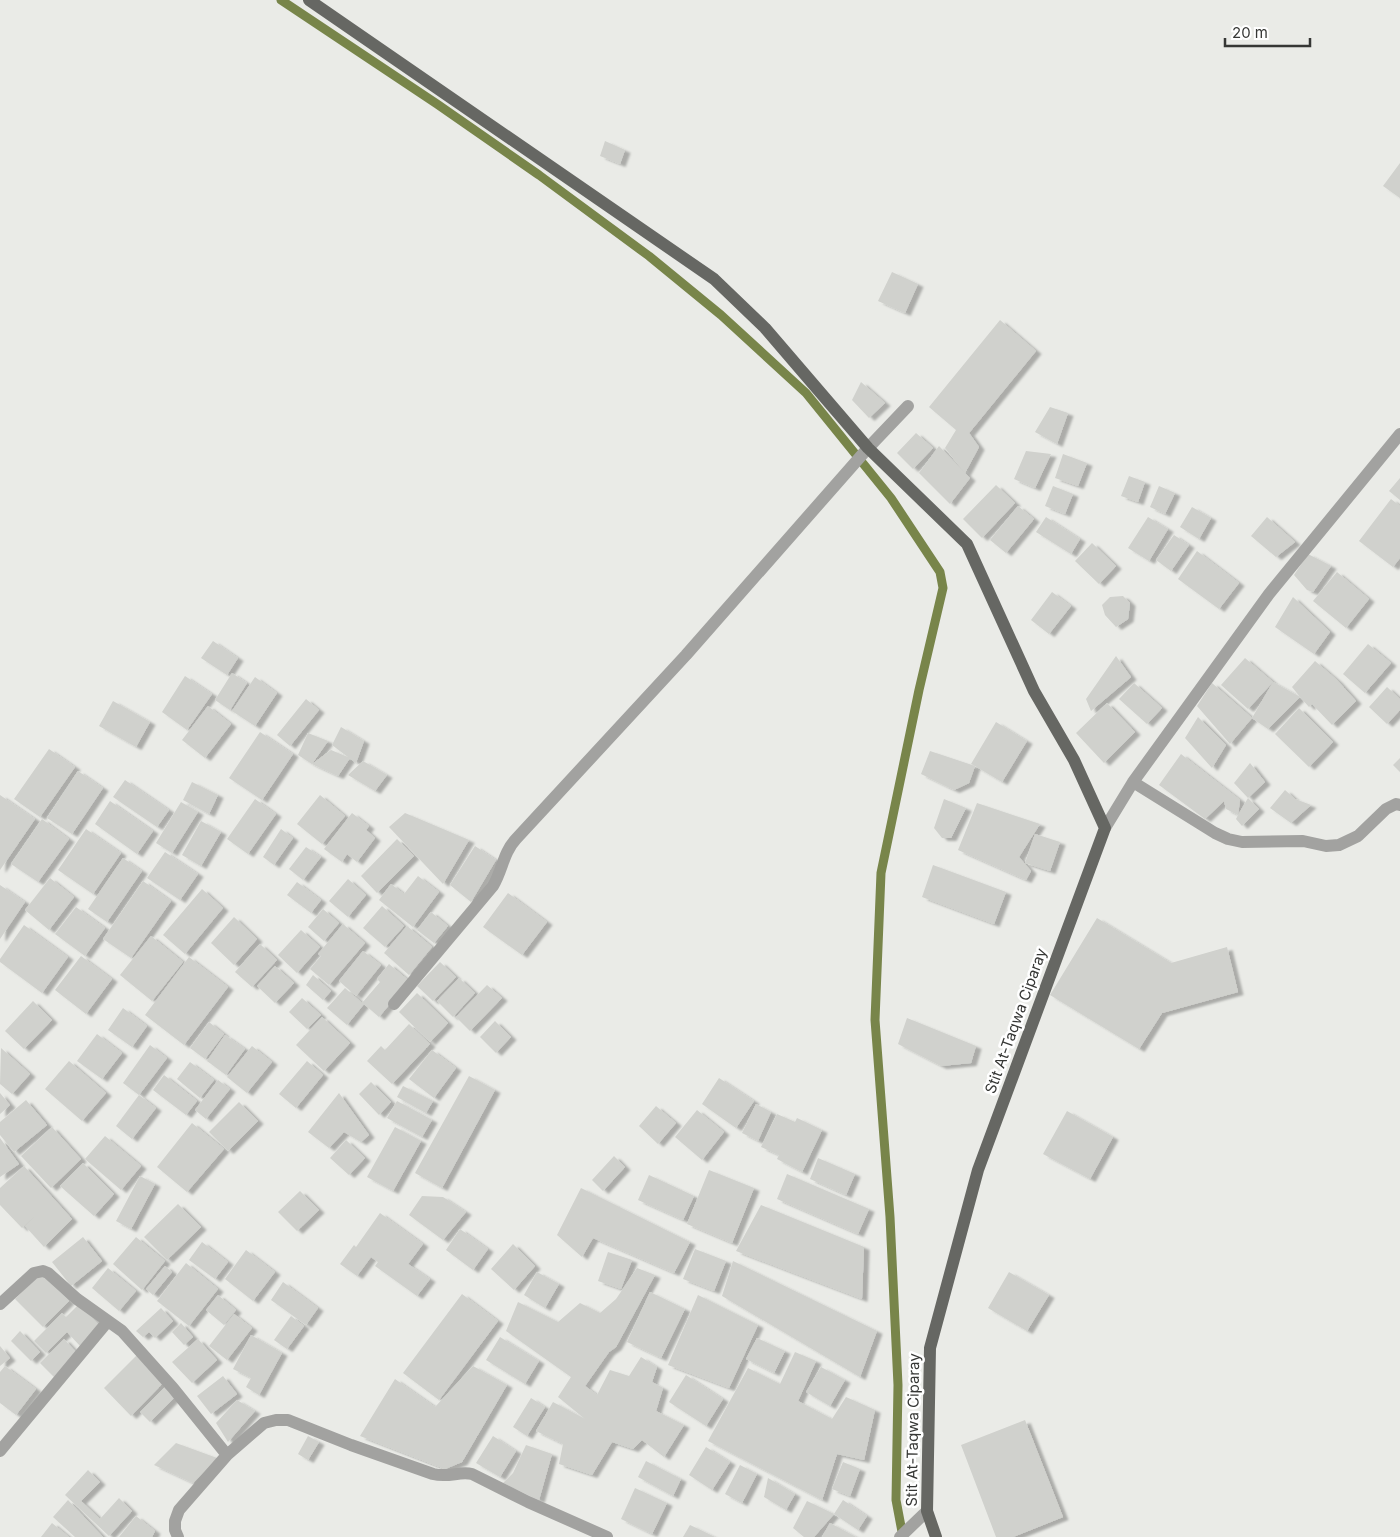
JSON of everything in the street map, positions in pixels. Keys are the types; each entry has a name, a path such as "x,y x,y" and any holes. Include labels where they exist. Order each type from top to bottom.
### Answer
{"main road":[{"path":"309,0 714,279 765,328 868,448 967,544 1034,691 1074,760 1105,828"},
{"name":"Stit At-Taqwa Ciparay","path":"936,1537 927,1511 930,1348 978,1170 1105,828"}],"street":[{"path":"394,1004 493,886 499,876 508,848 686,655 868,448 908,406"},
{"path":"1105,828 1134,782 1269,594 1400,434"},
{"path":"1134,782 1215,833 1228,839 1242,842 1303,841 1326,846 1339,845 1358,836 1386,809 1396,804 1400,805"},
{"path":"0,1304 34,1273 43,1271 55,1278 77,1299 122,1331 169,1383 228,1455"},
{"path":"0,1452 108,1320"},
{"path":"178,1537 175,1530 175,1521 179,1510 228,1455 264,1423 276,1420 288,1420 433,1474 444,1476 465,1472 472,1474 528,1502 607,1537"},
{"path":"900,1537 927,1511"}],"building":[{"path":"605,141 625,150 620,164 600,156"},
{"path":"1400,163 1400,198 1383,186"},
{"path":"892,272 918,284 905,313 878,301"},
{"path":"1000,320 1036,351 969,433 979,447 965,473 970,478 950,504 919,473 939,446 964,472 945,448 956,430 929,407"},
{"path":"861,382 885,403 869,418 852,400"},
{"path":"1050,407 1068,413 1057,444 1035,432"},
{"path":"916,433 933,448 913,469 897,453"},
{"path":"1026,451 1051,454 1035,488 1014,479"},
{"path":"1063,454 1087,463 1078,486 1055,478"},
{"path":"1129,476 1145,482 1138,502 1121,496"},
{"path":"1400,478 1400,500 1389,491"},
{"path":"996,485 1015,503 982,538 963,519"},
{"path":"1053,486 1073,494 1065,514 1045,506"},
{"path":"1159,486 1175,493 1165,514 1150,507"},
{"path":"1391,499 1400,506 1400,558 1393,567 1359,541"},
{"path":"1018,506 1034,519 1006,553 990,540"},
{"path":"1192,507 1211,518 1199,539 1180,527"},
{"path":"1046,517 1080,539 1071,554 1036,532"},
{"path":"1148,517 1168,529 1149,561 1128,548"},
{"path":"1267,517 1295,542 1276,557 1251,536"},
{"path":"1174,535 1189,545 1171,571 1156,560"},
{"path":"1092,543 1116,566 1099,584 1075,561"},
{"path":"1197,551 1239,583 1219,609 1178,579"},
{"path":"1308,554 1331,566 1313,592 1307,590 1294,575"},
{"path":"1337,572 1369,599 1346,628 1313,601"},
{"path":"1052,592 1071,606 1049,634 1031,620"},
{"path":"1123,596 1130,603 1128,619 1116,627 1105,615 1102,605 1110,597"},
{"path":"1293,597 1330,632 1314,654 1275,627"},
{"path":"213,641 238,658 227,675 201,658"},
{"path":"1368,644 1391,663 1365,693 1343,674"},
{"path":"1116,656 1131,677 1091,711 1086,699"},
{"path":"1245,658 1273,682 1248,709 1221,685"},
{"path":"1315,661 1337,680 1356,701 1332,725 1312,704 1309,707 1292,687"},
{"path":"232,673 247,683 230,710 215,700"},
{"path":"185,676 212,694 187,730 162,712"},
{"path":"255,677 277,693 255,726 232,711"},
{"path":"1273,682 1300,697 1268,729 1252,718"},
{"path":"1134,683 1162,708 1147,724 1119,699"},
{"path":"1212,683 1252,718 1230,744 1197,706"},
{"path":"1387,687 1400,699 1400,710 1387,724 1369,707"},
{"path":"306,699 319,710 290,746 277,735"},
{"path":"113,701 150,722 136,747 99,726"},
{"path":"1107,703 1135,732 1104,763 1076,733"},
{"path":"208,706 231,724 205,758 182,740"},
{"path":"1299,708 1333,742 1309,767 1275,734"},
{"path":"1198,717 1226,745 1212,768 1185,738"},
{"path":"996,722 1027,741 1002,782 971,764"},
{"path":"341,727 364,741 356,763 332,745"},
{"path":"260,732 293,754 262,800 229,778"},
{"path":"308,733 328,741 312,764 298,755"},
{"path":"49,749 75,767 40,817 14,799"},
{"path":"331,750 350,758 338,776 312,764"},
{"path":"930,751 975,766 969,783 954,790 921,774"},
{"path":"1181,754 1240,800 1238,815 1226,809 1224,801 1205,819 1159,785"},
{"path":"1400,758 1400,772 1393,765"},
{"path":"363,761 387,775 375,791 348,775"},
{"path":"1250,763 1265,782 1248,798 1234,783"},
{"path":"78,771 103,788 72,834 47,818"},
{"path":"125,780 169,810 157,827 113,797"},
{"path":"192,782 218,795 209,814 183,800"},
{"path":"1285,790 1295,799 1311,805 1291,823 1270,808"},
{"path":"0,795 35,819 0,870"},
{"path":"320,795 345,816 322,844 297,824"},
{"path":"1248,798 1259,809 1242,826 1236,819"},
{"path":"255,799 276,814 248,854 227,839"},
{"path":"944,799 966,808 951,838 942,838 934,828"},
{"path":"110,801 153,831 137,854 95,824"},
{"path":"181,802 198,812 172,853 156,843"},
{"path":"977,803 1040,824 1019,857 1031,871 1026,880 958,850"},
{"path":"352,813 369,826 366,830 375,838 357,862 347,854 342,862 324,849"},
{"path":"405,813 469,840 443,884 389,827"},
{"path":"42,819 69,839 38,882 11,864"},
{"path":"201,821 221,832 201,866 182,855"},
{"path":"86,829 121,853 93,894 58,870"},
{"path":"281,829 293,838 274,865 263,857"},
{"path":"1035,834 1060,842 1050,871 1025,863"},
{"path":"397,839 414,856 377,893 361,876"},
{"path":"475,846 496,860 471,902 450,885"},
{"path":"306,847 321,857 303,880 289,869"},
{"path":"165,852 198,874 180,900 147,878"},
{"path":"123,858 142,871 107,922 88,909"},
{"path":"933,865 1006,892 994,924 922,897"},
{"path":"418,876 439,892 413,927 379,900 391,884 404,894"},
{"path":"50,878 74,897 49,930 25,910"},
{"path":"348,879 366,895 348,917 329,901"},
{"path":"143,881 171,901 131,958 103,939"},
{"path":"297,882 321,900 311,913 287,895"},
{"path":"0,885 25,902 0,939"},
{"path":"202,889 223,908 185,954 163,935"},
{"path":"508,893 547,922 522,955 483,927"},
{"path":"382,906 404,926 385,947 363,928"},
{"path":"76,907 105,928 85,956 55,934"},
{"path":"323,909 339,923 324,941 308,927"},
{"path":"431,912 448,926 434,943 417,930"},
{"path":"234,917 257,939 234,965 211,943"},
{"path":"1097,918 1171,963 1227,947 1238,992 1162,1013 1139,1049 1050,995"},
{"path":"343,924 365,943 329,985 310,969 321,956 318,954"},
{"path":"24,925 68,957 42,993 0,962 0,959"},
{"path":"407,926 432,947 409,975 384,953"},
{"path":"301,930 320,947 297,973 278,955"},
{"path":"151,936 183,962 152,1001 120,975"},
{"path":"260,944 277,960 252,987 235,972"},
{"path":"363,951 381,965 356,996 339,981"},
{"path":"81,956 112,979 86,1014 55,990"},
{"path":"189,957 228,987 184,1045 145,1015"},
{"path":"440,962 456,977 433,1001 417,986"},
{"path":"389,964 409,981 379,1017 364,1004 347,1025 327,1008 345,988 362,1003 380,982 377,979"},
{"path":"275,966 294,983 275,1003 257,986"},
{"path":"313,975 331,991 323,1000 306,985"},
{"path":"459,978 475,993 453,1017 437,1001"},
{"path":"487,985 502,998 470,1031 456,1017"},
{"path":"417,993 448,1023 430,1042 399,1012"},
{"path":"302,998 321,1015 307,1029 289,1012"},
{"path":"33,1001 52,1020 24,1049 5,1031"},
{"path":"123,1008 147,1026 132,1047 108,1030"},
{"path":"322,1017 350,1043 324,1071 296,1045"},
{"path":"907,1018 976,1046 971,1063 941,1066 898,1044"},
{"path":"495,1021 511,1037 496,1053 480,1037"},
{"path":"209,1022 224,1034 205,1059 190,1048"},
{"path":"409,1024 430,1044 392,1084 367,1061 381,1046 385,1050"},
{"path":"97,1034 122,1053 102,1079 77,1061"},
{"path":"225,1035 245,1049 226,1075 207,1061"},
{"path":"150,1045 167,1058 139,1095 123,1083"},
{"path":"252,1046 272,1062 247,1093 227,1077"},
{"path":"1,1048 30,1074 12,1094 0,1084"},
{"path":"432,1050 456,1068 434,1098 409,1079"},
{"path":"69,1061 106,1093 82,1121 45,1089"},
{"path":"307,1061 323,1075 296,1108 279,1094"},
{"path":"190,1062 214,1080 200,1098 177,1079"},
{"path":"164,1075 197,1101 186,1115 153,1090"},
{"path":"469,1076 495,1090 442,1188 415,1173"},
{"path":"719,1078 754,1101 736,1128 702,1104"},
{"path":"218,1080 230,1089 206,1119 195,1110"},
{"path":"371,1082 391,1102 379,1115 359,1094"},
{"path":"403,1086 433,1101 426,1113 397,1097"},
{"path":"0,1093 10,1105 0,1114"},
{"path":"339,1093 369,1135 361,1142 344,1132 329,1148 308,1132"},
{"path":"139,1095 156,1108 132,1139 116,1126"},
{"path":"26,1100 47,1125 14,1152 0,1135 0,1122"},
{"path":"397,1101 432,1120 422,1137 387,1118"},
{"path":"239,1102 258,1121 228,1151 209,1132"},
{"path":"756,1104 771,1112 758,1141 742,1133"},
{"path":"656,1106 676,1123 658,1144 639,1126"},
{"path":"697,1110 724,1132 702,1160 675,1137"},
{"path":"1067,1111 1113,1137 1090,1179 1043,1154"},
{"path":"777,1114 795,1122 797,1118 822,1130 802,1172 777,1159 779,1155 761,1147"},
{"path":"192,1123 224,1149 187,1192 157,1167"},
{"path":"52,1127 81,1159 51,1188 21,1156"},
{"path":"395,1127 421,1141 393,1191 367,1177"},
{"path":"105,1136 141,1166 121,1190 85,1159"},
{"path":"0,1138 19,1164 0,1177"},
{"path":"346,1140 365,1158 349,1175 330,1158"},
{"path":"614,1156 625,1167 603,1191 592,1180"},
{"path":"818,1158 855,1174 846,1195 810,1179"},
{"path":"83,1163 114,1194 94,1216 60,1186"},
{"path":"24,1166 72,1219 44,1247 25,1226 35,1216 22,1228 0,1205 0,1188"},
{"path":"709,1170 754,1188 732,1243 687,1224"},
{"path":"787,1174 869,1209 858,1234 777,1199"},
{"path":"649,1175 694,1196 683,1220 638,1200"},
{"path":"140,1176 155,1184 131,1229 116,1221"},
{"path":"581,1188 690,1242 674,1273 593,1238 582,1257 557,1235"},
{"path":"300,1191 319,1210 297,1231 278,1212"},
{"path":"422,1196 443,1197 466,1212 443,1240 409,1215"},
{"path":"178,1204 201,1227 167,1260 144,1237"},
{"path":"761,1205 864,1247 862,1299 736,1251"},
{"path":"380,1213 423,1244 408,1264 430,1279 417,1296 375,1266 378,1262 371,1257 357,1276 340,1264 354,1245 356,1247"},
{"path":"460,1229 488,1249 473,1270 446,1250"},
{"path":"83,1237 102,1261 71,1286 52,1262"},
{"path":"136,1237 165,1261 142,1290 113,1264"},
{"path":"202,1242 228,1262 215,1279 189,1260"},
{"path":"513,1244 535,1266 514,1290 491,1269"},
{"path":"695,1249 726,1261 714,1291 683,1279"},
{"path":"246,1250 275,1272 253,1301 225,1279"},
{"path":"608,1252 632,1260 621,1289 598,1281"},
{"path":"733,1261 877,1331 860,1377 722,1296"},
{"path":"186,1263 218,1289 189,1326 157,1301"},
{"path":"165,1266 172,1272 153,1295 146,1289"},
{"path":"108,1268 136,1291 119,1311 92,1288"},
{"path":"637,1268 655,1275 616,1347 609,1352 585,1386 597,1395 610,1370 629,1376 641,1357 657,1367 652,1382 663,1388 656,1411 684,1425 664,1457 642,1440 633,1449 612,1442 592,1475 559,1464 563,1444 536,1431 553,1402 585,1419 558,1397 571,1377 506,1331 518,1302 558,1322 580,1303 600,1313 616,1299"},
{"path":"537,1272 559,1284 545,1308 524,1295"},
{"path":"1009,1272 1049,1295 1027,1331 988,1308"},
{"path":"41,1273 69,1301 43,1327 15,1299"},
{"path":"283,1282 318,1308 306,1325 271,1300"},
{"path":"650,1292 685,1309 661,1358 627,1342"},
{"path":"462,1294 498,1321 439,1400 403,1373"},
{"path":"218,1295 236,1310 224,1325 206,1310"},
{"path":"698,1295 758,1325 729,1388 668,1365"},
{"path":"79,1304 101,1327 81,1347 67,1332 46,1353 34,1341 62,1313 66,1317"},
{"path":"161,1308 173,1321 155,1338 149,1332 143,1337 136,1331"},
{"path":"234,1314 252,1328 227,1360 209,1346"},
{"path":"291,1316 304,1326 287,1349 274,1340"},
{"path":"181,1323 193,1337 184,1345 172,1332"},
{"path":"20,1331 40,1352 31,1361 11,1341"},
{"path":"251,1335 282,1353 259,1395 246,1387 251,1378 233,1369"},
{"path":"500,1337 539,1361 525,1384 486,1360"},
{"path":"757,1338 785,1351 774,1373 746,1359"},
{"path":"64,1339 77,1353 54,1377 40,1363"},
{"path":"198,1339 217,1360 192,1383 172,1362"},
{"path":"0,1346 10,1358 0,1366"},
{"path":"795,1352 816,1361 798,1401 832,1419 846,1397 875,1410 864,1460 837,1454 822,1500 708,1441 748,1368 780,1384"},
{"path":"138,1354 164,1382 131,1416 104,1388"},
{"path":"5,1366 36,1389 16,1415 0,1403 0,1372"},
{"path":"473,1366 507,1385 462,1462 445,1469 360,1436 395,1379 435,1407"},
{"path":"821,1367 845,1380 830,1406 806,1392"},
{"path":"686,1375 723,1399 706,1426 669,1402"},
{"path":"223,1376 237,1394 211,1414 197,1396"},
{"path":"165,1387 175,1397 150,1422 140,1412"},
{"path":"531,1398 545,1407 527,1436 513,1427"},
{"path":"237,1400 255,1411 228,1442 216,1423"},
{"path":"1025,1420 1063,1517 1013,1537 996,1537 961,1445"},
{"path":"308,1436 319,1442 308,1460 298,1454"},
{"path":"493,1436 516,1451 500,1477 476,1463"},
{"path":"176,1443 217,1458 193,1483 154,1465"},
{"path":"526,1445 552,1454 539,1500 503,1483 513,1473"},
{"path":"706,1447 730,1462 712,1490 689,1475"},
{"path":"646,1461 681,1479 673,1496 638,1477"},
{"path":"843,1462 860,1469 850,1496 832,1489"},
{"path":"740,1465 757,1474 742,1503 725,1494"},
{"path":"88,1470 100,1482 81,1501 100,1519 119,1498 132,1511 109,1536 65,1495"},
{"path":"768,1478 795,1494 786,1510 764,1497"},
{"path":"635,1488 667,1503 652,1534 621,1519"},
{"path":"68,1500 103,1537 75,1537 53,1517"},
{"path":"843,1500 867,1516 858,1530 834,1514"},
{"path":"807,1501 834,1514 814,1537 804,1537 793,1528"},
{"path":"136,1516 155,1531 152,1537 119,1537"},
{"path":"52,1523 69,1537 41,1537"},
{"path":"830,1523 856,1537 822,1537"},
{"path":"690,1525 715,1537 683,1537"}],"waterway":[{"path":"281,0 437,104 539,175 649,256 721,315 806,393 891,498 940,572 943,588 919,690 881,873 875,1020 890,1217 898,1385 896,1500 903,1537"}]}
